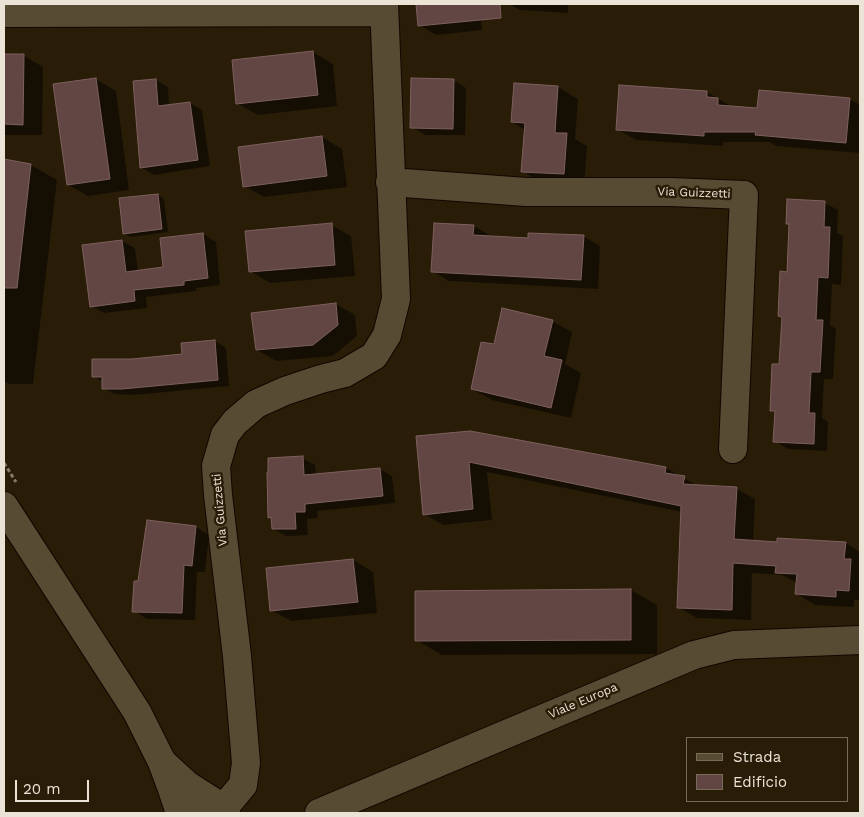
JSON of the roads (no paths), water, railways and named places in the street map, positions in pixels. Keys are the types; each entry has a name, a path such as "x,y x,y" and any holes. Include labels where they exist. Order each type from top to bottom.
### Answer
{"street":[{"path":"4,13 384,8"},
{"name":"Via Guizzetti","path":"227,811 243,785 246,763 237,656 220,524 216,466 225,435 235,422 256,404 321,379 345,373 374,356 387,335 396,299 384,8"},
{"name":"Via Guizzetti","path":"390,182 526,192 671,192 744,195 733,449"},
{"path":"4,506 137,712 162,762 180,813"},
{"name":"Viale Europa","path":"319,813 694,655 734,645 860,640"},
{"path":"162,762 187,785 227,811"},
{"path":"189,813 211,807 227,811"}]}
